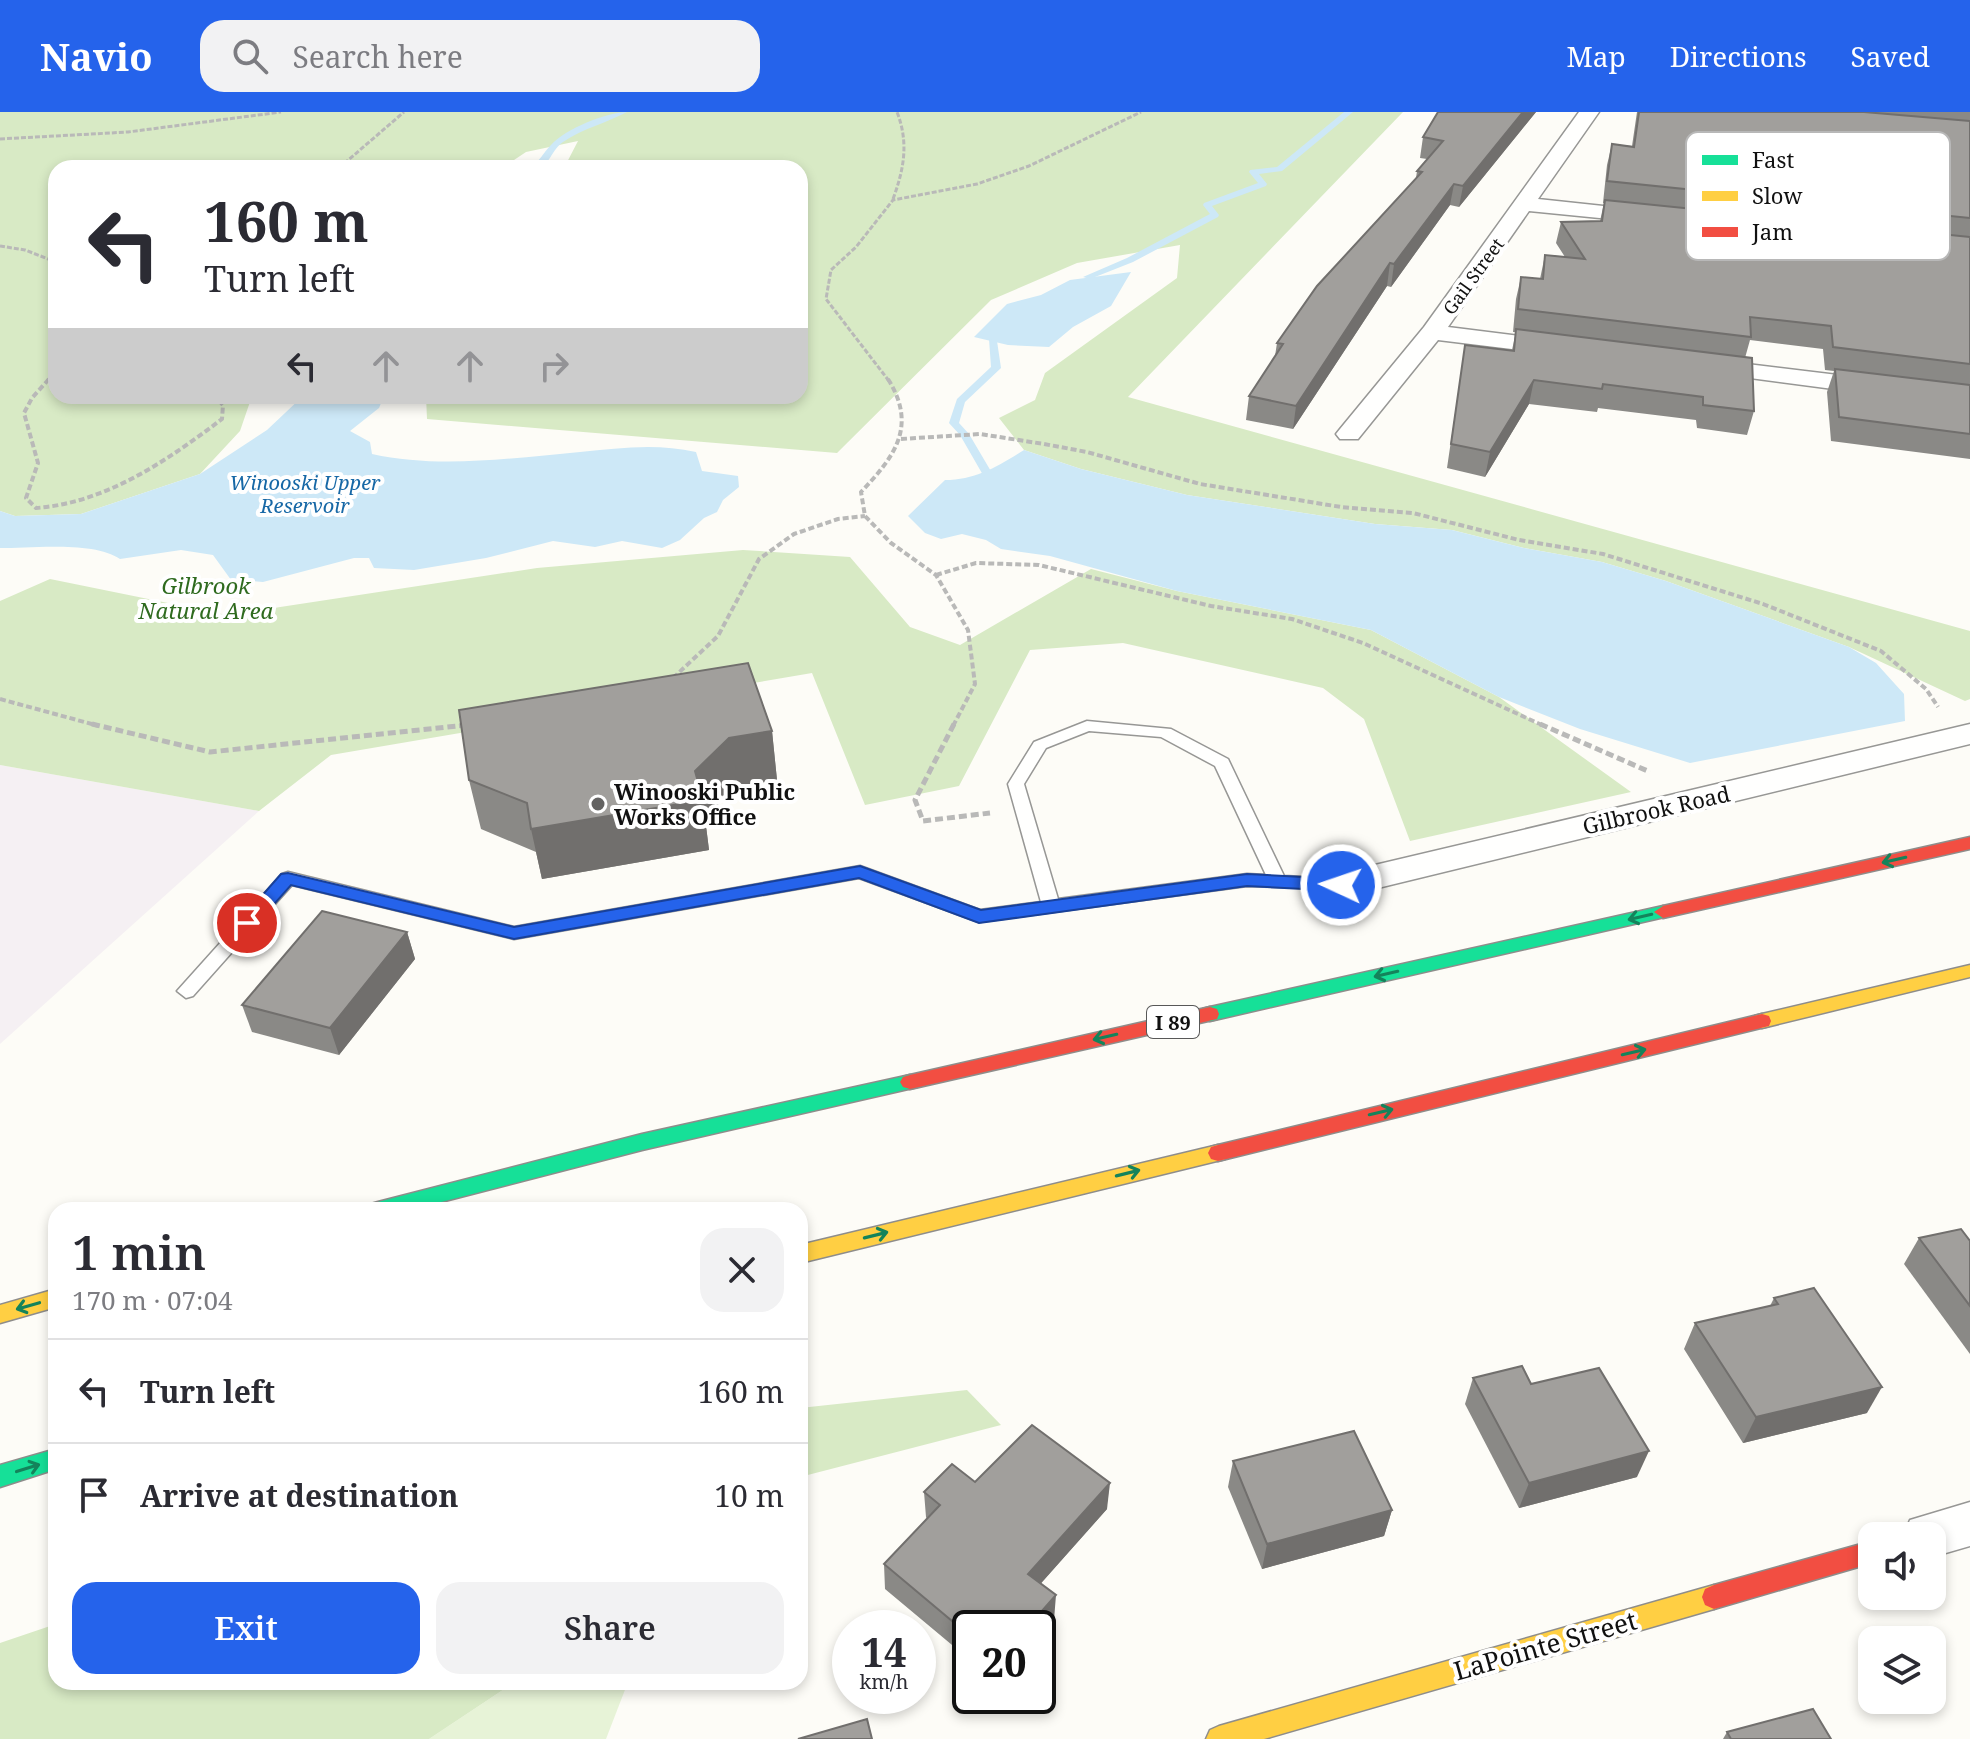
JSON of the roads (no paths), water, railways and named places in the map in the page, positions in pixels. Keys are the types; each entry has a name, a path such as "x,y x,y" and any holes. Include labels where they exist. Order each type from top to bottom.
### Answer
{"main road":[{"name":"I 89","path":"410,1202 687,1132 1970,843"},
{"path":"808,1252 1970,971"},
{"path":"0,1314 48,1300"},
{"path":"0,1476 48,1461"},
{"name":"LaPointe Street","path":"1219,1739 1858,1556"}],"street":[{"name":"Gail Street","path":"1349,434 1432,332 1589,112"},
{"path":"1526,204 1675,219"},
{"path":"1432,332 1583,351"},
{"path":"1676,362 1970,399"},
{"name":"Gilbrook Road","path":"1341,885 1964,736"},
{"path":"1946,1531 1970,1524"}],"lane":[{"path":"1051,907 1016,784 1040,745 1087,726 1165,732 1222,763 1278,882"},
{"path":"186,991 288,878 514,933 860,872 979,916 1247,880 1341,885"}],"water":[{"path":"1131,272 1111,306 1073,327 1049,347 1008,345 974,337 1007,304 1041,295 1070,280"},
{"name":"Winooski Upper Reservoir","path":"295,404 381,404 350,431 370,442 372,454 450,462 624,448 667,448 696,452 702,471 738,476 739,487 723,500 717,512 704,518 680,540 662,548 622,541 595,547 553,541 486,558 414,570 374,568 369,558 354,558 263,582 234,584 213,555 181,550 120,559 109,553 79,548 0,548 0,511 15,516 81,514 200,474 267,430"},
{"path":"1024,450 1081,469 1187,495 1375,524 1452,530 1524,548 1602,562 1666,581 1849,647 1876,663 1904,694 1905,721 1690,763 1580,729 1499,697 1371,630 1177,591 1050,556 1001,549 986,540 962,534 941,539 925,533 908,516 945,480 977,475"}],"waterway":[{"path":"545,160 554,146 567,137 623,112"},
{"path":"1087,277 1130,260 1215,215 1207,205 1263,184 1253,172 1279,169 1349,112"},
{"path":"987,473 954,423 960,401 996,368 992,341"}],"place":[{"name":"Winooski Public Works Office","path":"598,804"}],"park label":[{"name":"Gilbrook Natural Area","path":"206,598"}]}
